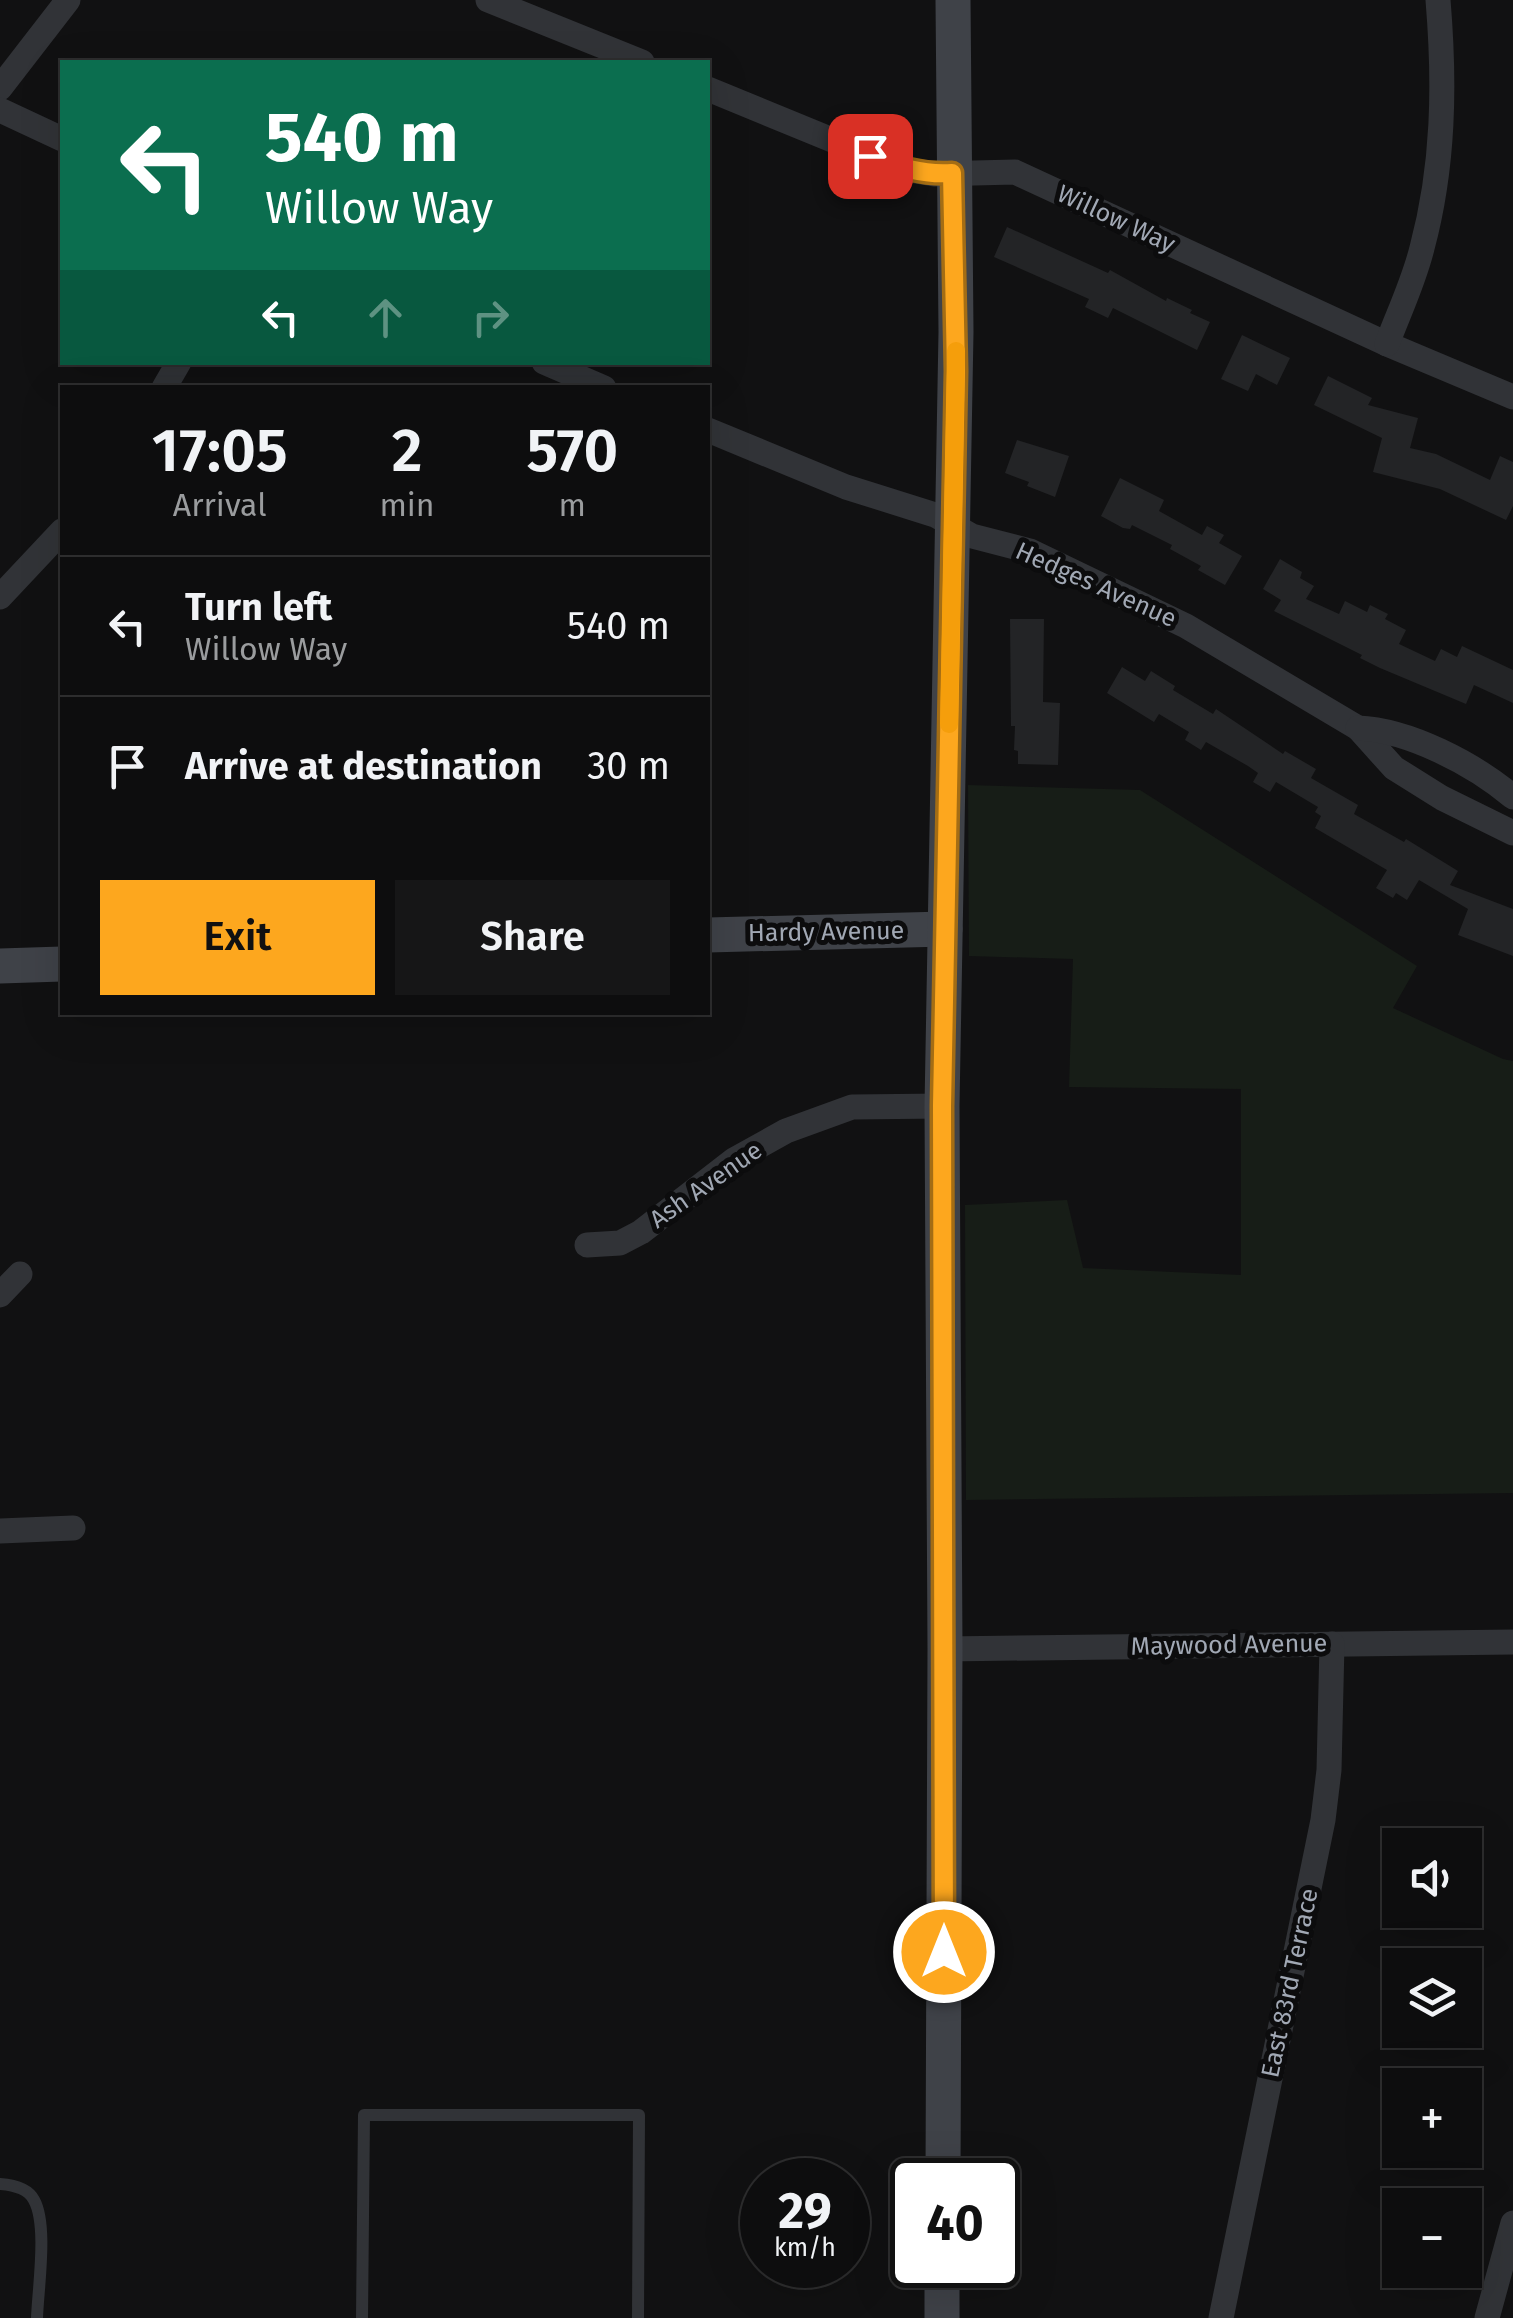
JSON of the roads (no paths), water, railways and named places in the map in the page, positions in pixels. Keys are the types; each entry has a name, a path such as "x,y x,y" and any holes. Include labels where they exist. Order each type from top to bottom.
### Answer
{"street":[{"path":"0,88 68,0"},
{"path":"488,0 637,60"},
{"path":"943,2158 942,1106 956,332 953,0"},
{"path":"1387,344 1422,250 1441,149 1444,66 1438,0"},
{"name":"Willow Way","path":"710,90 902,169 934,174 1015,172 1387,344 1513,397"},
{"path":"0,110 60,138"},
{"path":"550,365 597,385"},
{"name":"Hedges Avenue","path":"710,431 846,487 934,515 972,536 1030,550 1186,626 1358,728"},
{"path":"0,596 60,533"},
{"path":"1358,728 1410,737 1513,796"},
{"path":"1358,728 1394,768 1442,798 1513,833"},
{"name":"Hardy Avenue","path":"710,935 945,930"},
{"path":"0,966 60,964"},
{"name":"Ash Avenue","path":"587,1245 620,1243 641,1232 734,1160 786,1130 852,1107 942,1106"},
{"path":"0,1295 20,1274"},
{"path":"0,1531 73,1528"},
{"name":"Maywood Avenue","path":"945,1649 1513,1642"},
{"name":"East 83rd Terrace","path":"1221,2318 1324,1820 1332,1644"},
{"path":"1486,2318 1513,2222"},
{"path":"942,2288 942,2318"}],"lane":[{"path":"362,2318 364,2115 639,2114 638,2318"},
{"path":"0,2184 23,2189 33,2197 40,2218 37,2318"}]}
